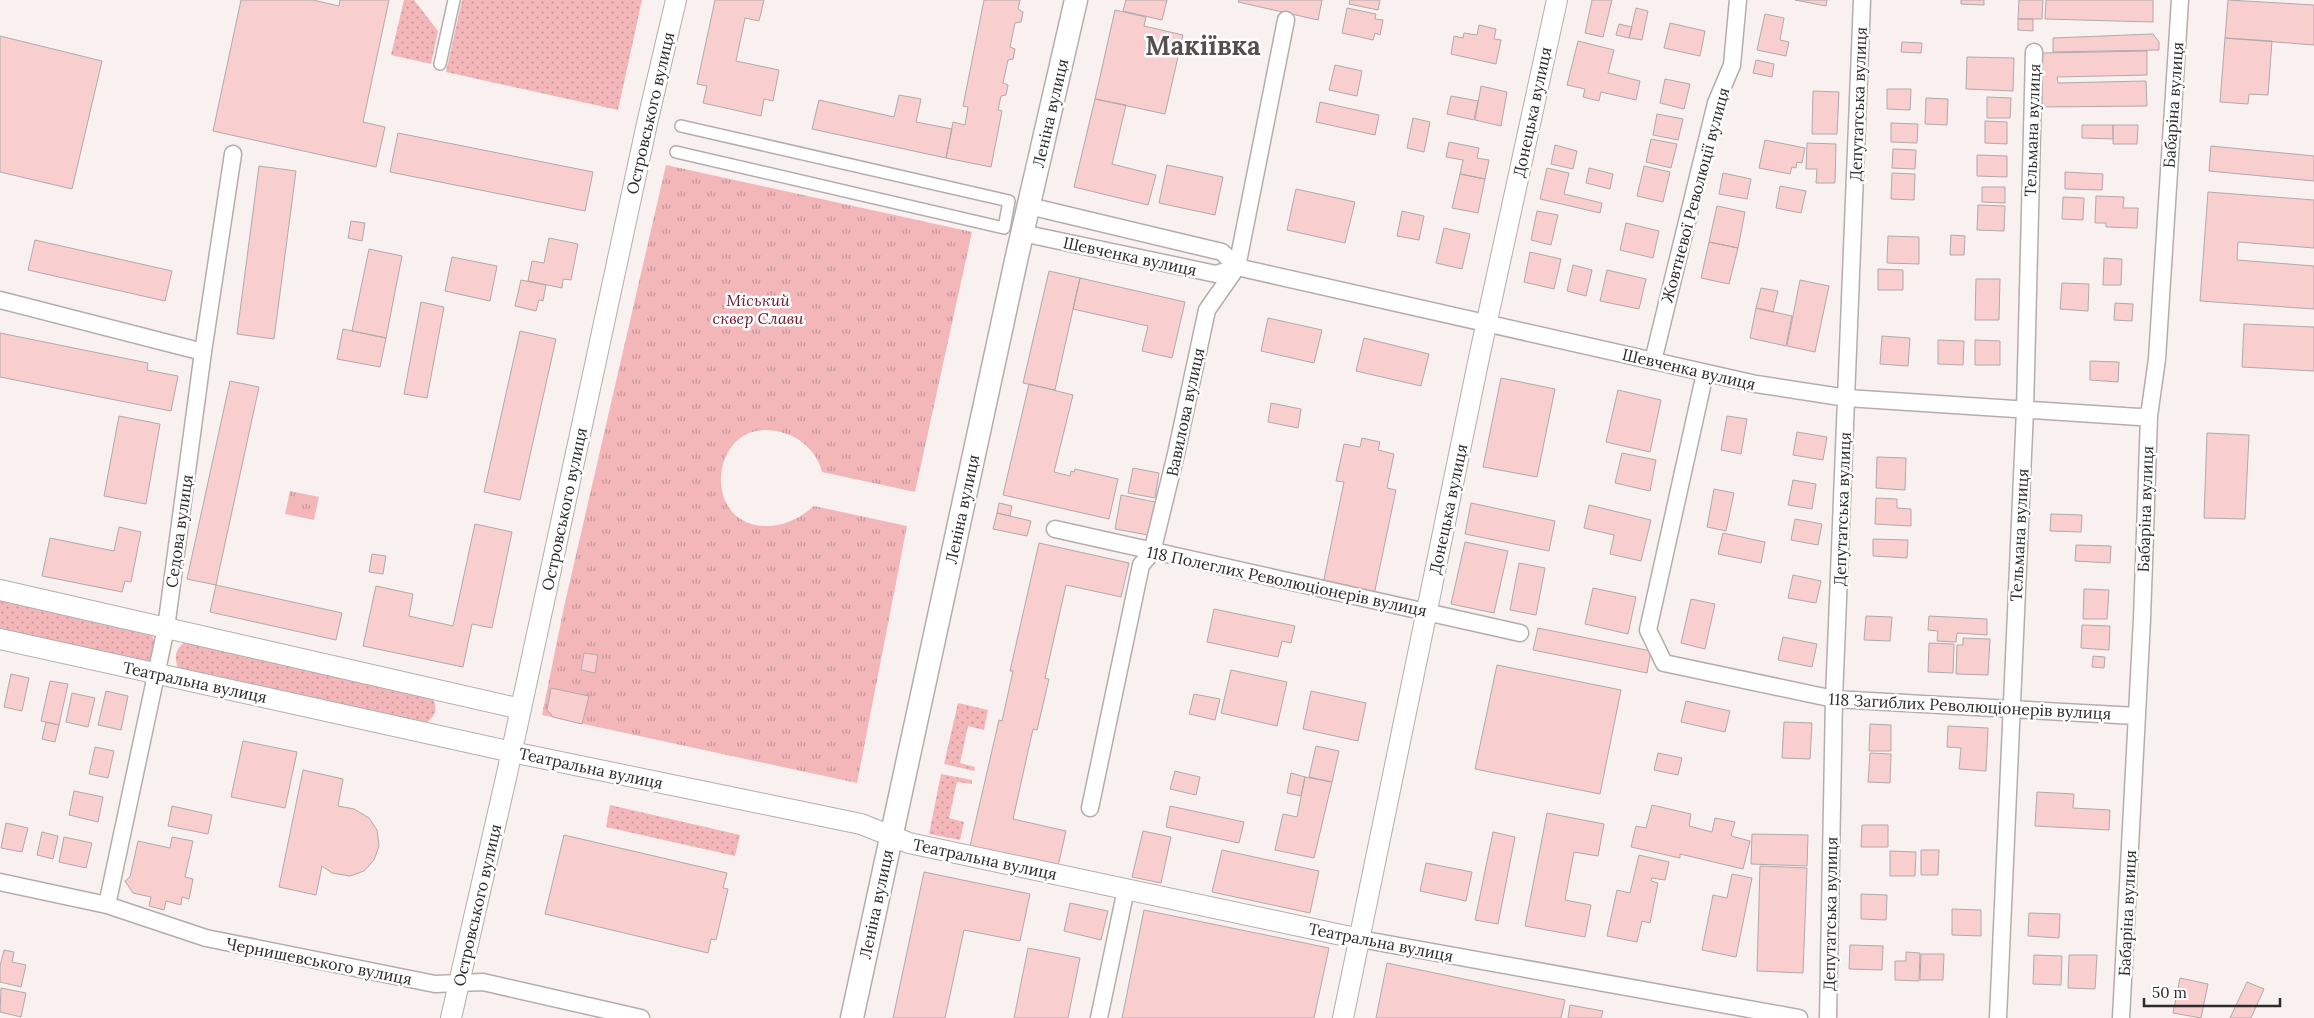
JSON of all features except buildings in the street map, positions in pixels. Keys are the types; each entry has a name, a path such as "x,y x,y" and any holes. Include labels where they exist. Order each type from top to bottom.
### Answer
{"main road":[{"name":"Леніна вулиця","path":"852,1018 1022,233 1076,0"}],"street":[{"path":"440,64 454,0"},
{"name":"Островського вулиця","path":"451,1018 512,752 648,119 676,0"},
{"name":"Донецька вулиця","path":"1343,1018 1486,323 1557,0"},
{"name":"Жовтневої Революції вулиця","path":"1653,361 1716,103 1732,64 1738,0"},
{"name":"Депутатська вулиця","path":"1828,1018 1834,699 1862,0"},
{"name":"Бабаріна вулиця","path":"2121,1018 2149,416 2157,359 2180,0"},
{"name":"Вавилова вулиця","path":"1090,808 1141,565 1152,552 1176,454 1207,310 1237,266 1286,20"},
{"name":"Тельмана вулиця","path":"1998,1018 2025,410 2034,52"},
{"path":"676,152 1004,228 1009,201 681,126"},
{"name":"Седова вулиця","path":"107,905 166,628 203,352 233,154"},
{"name":"Шевченка вулиця","path":"1029,206 1222,252 1237,266 1756,384 1847,398 2138,417 2149,416"},
{"name":"Шевченка вулиця","path":"1022,233 1216,274 1237,266"},
{"path":"0,300 203,352"},
{"name":"118 Загиблих Революціонерів вулиця","path":"1705,373 1648,630 1664,663 1834,699 2136,716"},
{"name":"118 Полеглих Революціонерів вулиця","path":"1055,529 1520,633"},
{"path":"0,590 521,709"},
{"name":"Театральна вулиця","path":"0,639 512,752 861,824 909,843 1360,939 1800,1018"},
{"name":"Чернишевського вулиця","path":"0,882 107,905 206,938 435,984 483,982 641,1018"},
{"path":"1098,1018 1126,889"}],"green space":[{"path":"404,0 414,0 438,31 431,64 391,55"},
{"path":"462,0 642,0 618,110 446,72"},
{"name":"Міський сквер Слави","path":"666,165 972,232 915,492 822,472 814,454 799,440 787,434 761,430 742,437 728,451 722,470 722,490 729,508 744,521 766,526 780,525 798,518 814,506 907,526 857,783 542,715 564,607"},
{"path":"290,491 319,497 314,520 285,514"},
{"path":"0,599 150,633 156,647 154,655 142,665 0,633"},
{"path":"185,642 429,693 436,707 434,715 422,725 178,668 176,654 179,647"},
{"path":"958,703 988,710 984,730 968,726 960,763 975,767 974,771 944,764"},
{"path":"941,774 972,780 972,784 957,782 949,818 964,822 960,840 929,834"},
{"path":"610,805 740,835 735,856 606,827"}],"district":[{"name":"Макіївка","path":"1203,46"}]}
